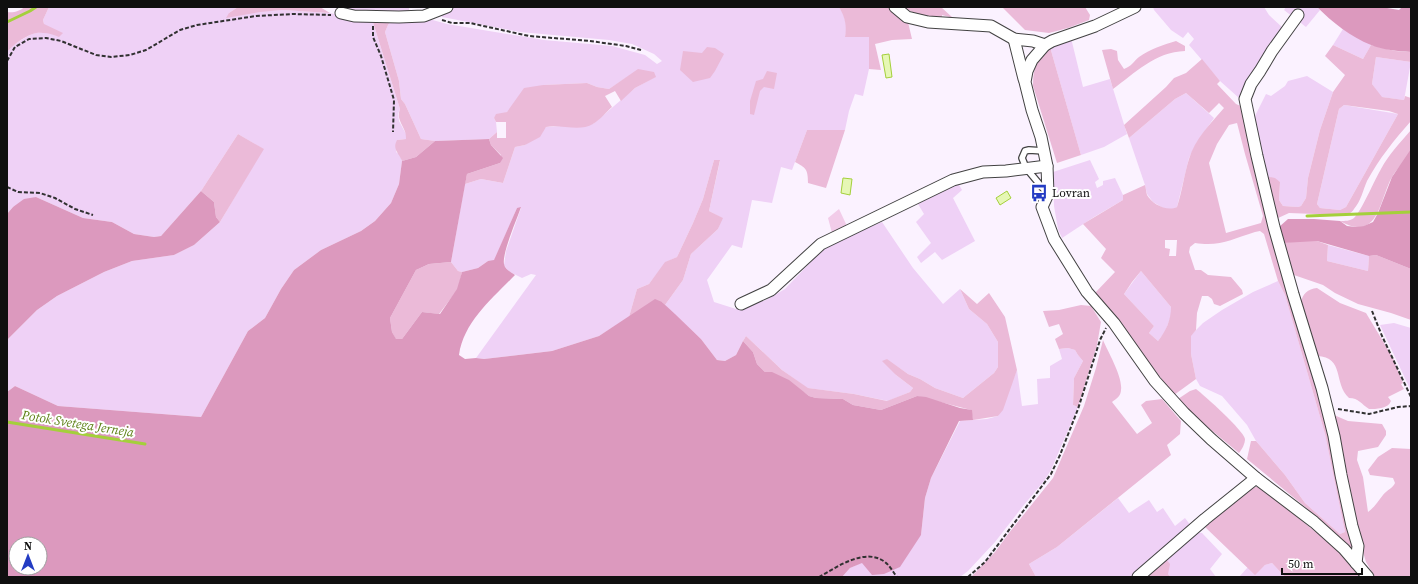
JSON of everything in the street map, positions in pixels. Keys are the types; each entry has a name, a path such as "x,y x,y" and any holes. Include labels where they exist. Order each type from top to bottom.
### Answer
{"street":[{"path":"341,13 354,16 424,16 447,7"},
{"path":"895,7 907,16 928,22 991,26 1014,39 1044,45"},
{"path":"1025,82 1027,71 1032,60 1044,45 1095,26 1135,7"},
{"path":"1298,15 1251,84 1245,99 1274,227 1334,436 1352,526 1358,546 1356,563"},
{"path":"1014,39 1047,166 1048,194 1042,207 1054,239 1087,292 1110,320 1155,381 1184,413 1211,439 1256,478 1314,522 1344,549 1368,577"},
{"path":"741,304 771,290 821,244 953,180 983,172 1047,166"},
{"path":"1138,577 1205,519 1256,478"}],"lane":[{"path":"1044,151 1025,151 1022,158 1026,168 1048,194"}],"path":[{"path":"435,12 439,19 452,23 470,23 529,36 584,40 626,46 641,50"},
{"path":"7,61 16,47 29,39 46,38 96,55 111,57 130,55 146,50 180,30 197,25 256,16 293,14 336,15 341,13"},
{"path":"379,16 374,22 372,28 373,37 381,56 394,100 393,132"},
{"path":"7,187 18,192 40,193 55,198 75,209 93,215"},
{"path":"1372,311 1382,336 1411,397"},
{"path":"968,577 984,562 1050,474 1060,455 1078,409 1100,340 1110,320"},
{"path":"1327,408 1369,414 1398,407 1411,406"},
{"path":"819,577 840,564 853,559 873,558 880,559 887,563 897,577"}],"shaded area":[{"path":"24,7 49,7 43,20 44,24 63,33 59,37 47,33 33,34 14,45 7,52 7,12 21,10"},
{"path":"49,7 238,7 229,13 282,10 330,13 348,17 372,19 400,109 398,114 399,121 406,134 406,139 397,140 396,152 400,155 402,161 399,184 391,203 375,221 361,231 321,250 294,270 281,289 265,318 248,331 201,417 58,406 15,386 7,392 7,340 37,310 57,296 104,272 132,261 174,255 194,245 220,222 263,149 238,134 201,191 161,236 154,237 134,234 112,222 83,218 36,197 13,207 7,214 7,52 12,46 23,39 32,34 42,32 44,24 43,20"},
{"path":"238,7 320,7 330,13 282,10 226,18 229,13"},
{"path":"333,7 409,7 409,12 364,14"},
{"path":"454,7 839,7 843,13 847,28 845,37 869,37 869,69 863,96 855,94 849,111 845,130 807,130 792,170 781,167 772,203 752,200 742,248 732,245 707,280 714,302 736,309 766,300 785,289 815,257 833,242 882,222 913,268 943,304 960,289 969,309 987,324 998,342 998,367 994,373 963,398 935,388 908,374 886,359 896,375 913,388 910,392 888,401 854,394 807,388 782,370 746,336 736,355 725,361 717,360 701,339 665,305 683,280 691,254 718,229 722,218 709,211 720,161 714,160 703,199 677,257 666,262 649,284 637,289 629,317 599,336 552,351 484,359 476,358 536,275 531,274 522,278 508,271 504,265 506,251 521,208 517,208 494,261 488,261 478,268 462,272 458,271 451,262 465,184 481,179 503,183 515,147 525,145 546,127 593,124 635,88 655,77 638,70 609,89 597,87 587,83 543,85 507,112 494,118 497,132 489,139 435,141 421,139 405,104 401,99 399,81 385,32 391,20 429,19 447,24 544,40 612,46 645,55 657,64 662,61 654,54 632,44 609,40 520,32 442,17 441,13"},
{"path":"839,7 889,7 907,18 912,39 892,40 875,44 881,70 869,69 869,37 845,37 845,22"},
{"path":"902,7 941,7 953,18 942,15 942,19 917,14"},
{"path":"1002,7 1085,7 1090,15 1089,20 1049,33 1025,30"},
{"path":"1153,7 1264,7 1269,15 1283,28 1262,57 1247,84 1242,97 1239,98 1220,81 1189,45 1194,39 1188,32 1183,38 1171,30"},
{"path":"1286,7 1317,7 1320,10 1306,27 1284,10"},
{"path":"1317,7 1381,7 1399,10 1402,7 1411,7 1411,52 1380,48 1364,42 1342,29"},
{"path":"372,19 391,20 385,32 399,81 401,99 405,104 421,139 435,141 416,157 402,161 395,146 397,140 406,139 406,135 400,121 400,109"},
{"path":"1343,29 1371,45 1363,59 1333,45"},
{"path":"1071,38 1083,87 1110,79 1127,134 1104,147 1081,155 1050,47"},
{"path":"1176,41 1185,46 1185,51 1174,52 1155,59 1113,89 1102,50 1111,49 1117,51 1118,60 1124,69 1129,67 1139,57 1148,52"},
{"path":"1333,45 1363,59 1371,45 1395,51 1411,52 1411,62 1376,57 1372,84 1382,97 1404,100 1405,96 1411,98 1411,121 1377,165 1367,181 1362,195 1353,211 1341,215 1289,213 1276,219 1264,176 1275,178 1280,182 1279,200 1283,206 1301,206 1306,198 1308,178 1320,130 1333,92 1345,75 1325,56","holes":["1344,105 1389,111 1398,114 1346,207 1340,210 1320,208 1317,204 1339,109"]},
{"path":"707,47 715,48 724,54 710,78 693,82 680,70 683,51 702,53"},
{"path":"1050,47 1081,155 1057,163 1033,86 1034,73 1037,64"},
{"path":"889,54 892,77 886,78 882,55"},
{"path":"1376,57 1411,62 1404,100 1381,97 1372,84"},
{"path":"1202,59 1220,81 1217,84 1236,104 1243,107 1324,405 1354,547 1353,550 1304,506 1247,459 1251,441 1256,441 1285,475 1305,503 1340,534 1345,532 1325,434 1285,295 1278,281 1264,234 1260,231 1226,242 1212,244 1195,243 1190,247 1189,252 1195,270 1201,270 1208,275 1231,277 1242,290 1243,294 1220,306 1214,304 1212,299 1208,296 1202,296 1197,313 1196,330 1191,336 1191,354 1196,379 1174,395 1095,293 1115,272 1101,258 1106,249 1083,224 1123,200 1123,195 1145,185 1147,195 1156,204 1164,208 1177,207 1187,165 1195,145 1224,108 1219,103 1209,113 1186,93 1175,99 1129,138 1124,125 1174,78 1186,73","holes":["1237,123 1263,216 1261,223 1226,233 1209,163 1217,144 1229,125","1165,240 1177,240 1176,256 1169,256 1170,249 1165,248","1141,271 1171,307 1168,325 1158,341 1149,333 1154,326 1124,294"]},
{"path":"638,69 654,72 656,77 635,88 621,101 615,91 605,96 612,107 593,124 576,128 557,126 546,127 540,137 525,145 515,147 503,183 481,179 465,184 467,174 500,163 501,155 491,145 489,139 497,132 497,138 506,138 506,122 496,122 494,118 496,114 507,112 524,88 543,85 587,83 597,87 609,89"},
{"path":"767,71 777,73 774,89 764,87 760,91 754,115 750,114 750,101 756,81 763,79"},
{"path":"1307,76 1333,92 1320,130 1308,178 1306,198 1301,206 1283,206 1279,200 1280,182 1264,176 1252,122 1266,94 1271,96 1285,86 1288,81"},
{"path":"1186,93 1214,118 1197,142 1189,158 1177,207 1172,210 1165,209 1153,202 1147,194 1129,138 1175,99"},
{"path":"1344,105 1398,114 1346,207 1340,210 1320,208 1317,204 1339,109"},
{"path":"807,130 845,130 826,188 808,183 808,175 806,170 795,162"},
{"path":"1411,130 1410,153 1392,177 1376,216 1370,223 1363,227 1353,226 1340,221 1351,220 1357,215 1384,164"},
{"path":"238,134 264,149 220,222 216,217 214,202 201,191"},
{"path":"489,139 491,145 503,158 500,163 467,174 451,262 429,264 416,270 390,318 392,332 396,339 402,339 422,312 440,314 457,289 462,272 478,268 488,261 494,260 517,208 521,207 507,244 504,259 504,264 508,271 515,275 489,301 467,331 459,355 465,359 484,359 552,351 599,336 655,299 662,302 701,339 717,360 725,361 736,355 743,341 753,352 757,364 765,372 772,372 789,380 809,396 816,398 843,399 853,405 881,410 917,396 926,397 960,408 972,410 973,420 959,421 931,478 925,498 921,535 900,567 884,574 872,575 862,563 850,568 842,577 7,577 7,392 15,386 58,406 201,417 248,331 265,318 281,289 294,270 321,250 361,231 375,221 391,203 399,184 402,161 416,157 435,141"},
{"path":"1411,149 1411,269 1376,255 1369,256 1317,241 1283,243 1279,227 1288,219 1340,221 1347,226 1356,227 1364,226 1373,222 1392,177"},
{"path":"714,160 720,160 709,211 723,218 718,229 691,254 683,280 665,305 662,302 629,317 637,289 649,284 665,262 677,257 703,199"},
{"path":"1090,160 1099,179 1095,182 1097,188 1103,185 1103,181 1115,178 1123,195 1123,200 1062,238 1058,229 1054,206 1053,172"},
{"path":"843,178 852,179 850,195 841,193"},
{"path":"958,183 962,190 953,198 975,241 942,260 935,252 921,263 917,257 931,243 916,222 924,214 918,204"},
{"path":"201,191 214,202 216,217 220,222 194,245 174,255 132,261 104,272 57,296 37,310 7,340 7,214 13,207 24,199 36,197 83,218 112,222 134,234 154,237 161,236"},
{"path":"1007,191 1011,198 1000,205 996,198"},
{"path":"839,209 847,226 832,233 828,218"},
{"path":"1317,241 1328,245 1327,261 1368,271 1369,256 1376,255 1411,269 1411,320 1358,304 1335,293 1323,285 1291,274 1283,243"},
{"path":"1328,245 1369,256 1368,271 1327,261"},
{"path":"451,262 458,271 462,272 458,289 439,314 422,312 402,339 396,340 392,332 390,318 416,270 429,264"},
{"path":"1141,271 1171,307 1171,316 1165,332 1158,341 1149,333 1154,326 1124,294"},
{"path":"1278,281 1285,295 1325,434 1345,532 1340,534 1305,503 1285,475 1256,441 1247,425 1222,396 1200,386 1196,379 1191,354 1191,335 1203,323 1222,310 1253,292"},
{"path":"1317,288 1340,303 1366,313 1393,358 1404,389 1388,397 1391,401 1387,406 1369,409 1358,400 1349,398 1344,392 1338,372 1332,361 1326,357 1317,356 1301,303 1306,292"},
{"path":"960,289 977,304 989,293 1005,317 1017,370 1003,410 998,416 973,420 971,410 917,396 881,410 853,405 843,399 816,398 809,396 765,372 757,364 753,352 743,341 746,336 782,370 808,388 854,394 887,401 910,392 913,388 896,375 882,361 887,359 908,374 935,388 963,398 994,373 998,367 998,342 987,324 969,309"},
{"path":"1081,305 1091,306 1101,322 1097,345 1078,407 1073,405 1074,378 1083,361 1075,350 1068,348 1059,349 1055,339 1063,334 1059,324 1049,327 1043,311 1059,310"},
{"path":"1394,323 1411,328 1411,391 1380,325"},
{"path":"1103,340 1120,378 1120,394 1112,402 1137,434 1152,423 1141,405 1146,401 1162,399 1181,421 1180,434 1167,445 1171,455 1057,547 1029,564 1036,577 971,577 995,552 1053,478 1084,406"},
{"path":"1068,348 1075,350 1083,361 1074,378 1073,405 1078,407 1051,470 1044,481 995,542 968,571 960,577 842,577 850,568 921,535 925,498 931,478 960,421 987,419 998,416 1017,370 1022,406 1038,404 1037,379 1050,378 1050,366 1062,359 1059,349"},
{"path":"1196,389 1223,413 1243,435 1245,439 1239,453 1199,420 1178,399"},
{"path":"1334,415 1348,421 1382,424 1386,431 1386,435 1378,447 1358,451 1357,460 1363,477 1368,512 1395,483 1393,478 1370,475 1368,470 1378,457 1392,448 1411,449 1411,577 1375,577 1366,562 1355,525"},
{"path":"1261,487 1341,553 1362,577 1285,577 1272,563 1265,565 1255,575 1205,527 1249,489"},
{"path":"1118,498 1129,513 1149,500 1157,512 1163,508 1175,526 1185,518 1191,526 1132,577 1036,577 1029,564 1057,547"},
{"path":"1197,532 1202,533 1222,554 1210,569 1216,577 1171,577 1168,574 1165,558"},
{"path":"1165,558 1170,564 1168,574 1171,577 1144,577"},
{"path":"1272,563 1285,577 1239,577 1248,567 1255,574 1265,565"}],"waterway":[{"path":"7,22 36,7"},
{"path":"1307,216 1411,212"},
{"name":"Potok Svetega Jerneja","path":"7,422 145,444"}],"place":[{"name":"Lovran","path":"1039,193"}]}
